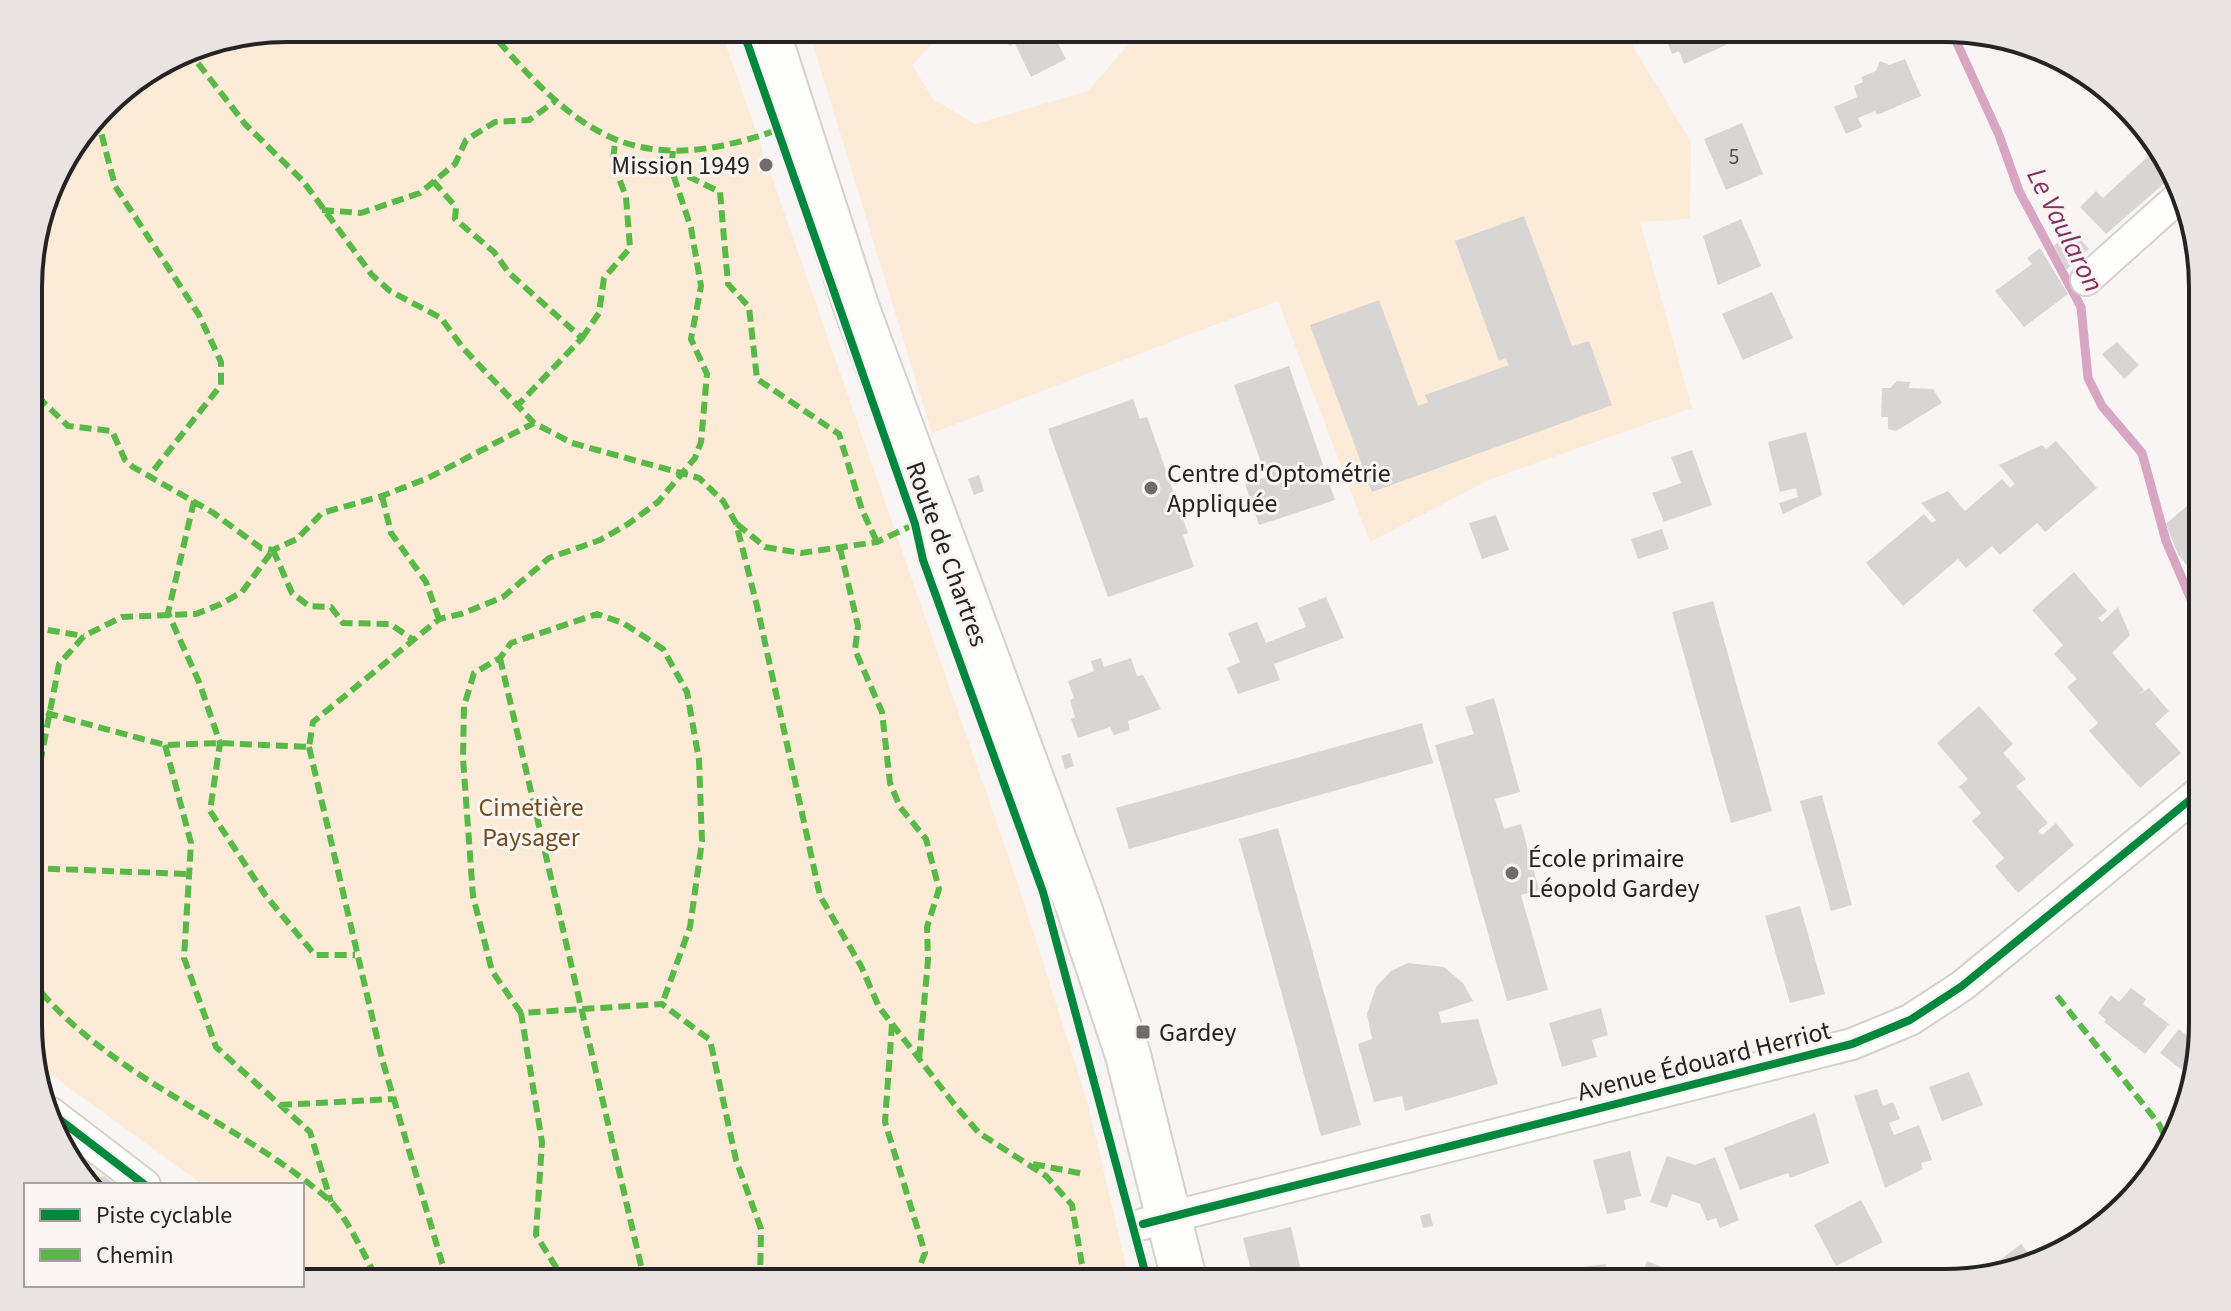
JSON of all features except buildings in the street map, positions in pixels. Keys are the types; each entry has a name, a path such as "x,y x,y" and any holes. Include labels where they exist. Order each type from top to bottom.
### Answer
{"main road":[{"name":"Route de Chartres","path":"771,42 857,309 1079,908 1104,986 1111,1093 1157,1221 1178,1268"},
{"name":"Route de Chartres","path":"1157,1221 1159,1268"}],"street":[{"path":"2086,280 2173,202"},
{"name":"Avenue Édouard Herriot","path":"1157,1221 1852,1044 1910,1020 1962,986 2120,861 2188,802"},
{"path":"63,1122 142,1183"}],"green space":[{"name":"Cimetière Paysager","path":"287,42 725,42 1017,881 1088,1104 1127,1268 304,1269 304,1183 200,1183 47,1072 44,1056 42,287 50,224 61,193 83,151 126,103 165,75 224,50"},
{"path":"812,42 934,42 912,65 933,99 975,124 1088,91 1130,42 1632,42 1691,142 1690,219 1640,222 1692,408 1491,479 1370,542 1278,301 932,433"},
{"path":"82,1158 112,1183 101,1183"}],"waterway":[{"name":"Le Vaularon","path":"1957,43 1999,135 2019,191 2081,307 2088,378 2102,406 2142,453 2166,541 2188,592"}],"marked path":[{"path":"499,42 550,96 581,120 612,138 646,148 684,150 727,145 777,130"},
{"path":"196,60 245,124 303,181 372,275 390,291 441,318 463,348 534,423 572,443 699,478 723,501 736,523 757,606 820,896 861,966 879,1007 954,1104 979,1133 1046,1176 1072,1205 1083,1269"},
{"path":"322,210 361,213 420,193 455,164 466,140 495,122 529,120 554,102"},
{"path":"100,129 115,186 199,315 221,362 221,385 149,476"},
{"path":"582,338 599,313 604,278 630,248 626,197 613,162 615,142"},
{"path":"673,151 671,168 720,192 728,284 749,307 757,379 839,434 862,510 877,542"},
{"path":"42,710 165,745 220,743 309,747 313,722 439,619 461,614 503,597 549,558 600,540 658,502 695,458 701,442 707,374 691,339 701,286 691,228 671,168"},
{"path":"433,181 456,207 455,219 494,252 509,273 582,338 517,406"},
{"path":"42,401 68,426 112,431 125,460 133,467 212,512 261,548 273,550 297,539 322,513 382,496 428,478 534,423"},
{"path":"382,496 391,533 426,582 439,619"},
{"path":"194,501 168,613 199,682 220,743 210,811 266,896 315,955 355,955"},
{"path":"737,524 765,547 801,553 877,542 915,524"},
{"path":"840,548 858,626 855,650 882,712 890,783 900,807 926,839 939,889 927,927 928,960 919,1060"},
{"path":"273,550 292,593 309,606 331,607 343,623 390,624 412,639"},
{"path":"42,753 59,664 84,636 122,617 196,614 221,604 242,592 273,550"},
{"path":"521,1013 492,971 473,896 463,759 464,706 474,673 500,658 511,643 597,614 623,623 663,649 687,692 699,760 702,841 690,927 662,1004"},
{"path":"42,629 84,636"},
{"path":"500,658 642,1269"},
{"path":"165,745 191,843 184,958 216,1047 310,1132 331,1202"},
{"path":"309,747 382,1059 444,1269"},
{"path":"42,868 187,874"},
{"path":"42,992 97,1045 254,1145 329,1200 349,1227 372,1269"},
{"path":"2057,996 2163,1132"},
{"path":"557,1269 536,1235 542,1142 521,1013 662,1004 710,1040 736,1160 761,1229 760,1269"},
{"path":"892,1024 885,1122 925,1253 919,1269"},
{"path":"280,1105 393,1099"},
{"path":"1033,1164 1084,1174"}],"cycle path":[{"path":"747,42 915,524 923,560 1043,892 1144,1268"},
{"path":"1143,1224 1852,1044 1910,1020 1962,986 2188,801"},
{"path":"63,1122 142,1183"}],"place":[{"name":"Mission 1949","path":"766,165"},
{"name":"Centre d'Optométrie Appliquée","path":"1151,488"},
{"name":"École primaire Léopold Gardey","path":"1512,873"},
{"name":"Gardey","path":"1143,1032"}]}
